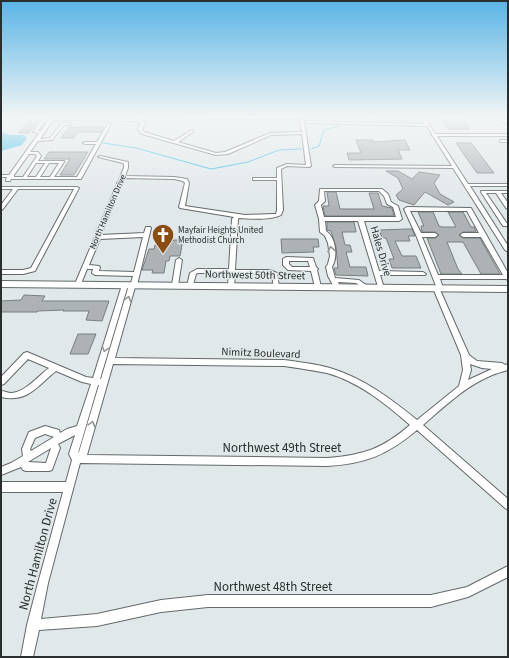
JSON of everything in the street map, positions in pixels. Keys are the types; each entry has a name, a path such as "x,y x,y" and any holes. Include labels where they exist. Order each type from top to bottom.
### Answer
{"main road":[{"name":"Northwest 50th Street","path":"1,284 276,287 318,287 336,284 367,288 508,289"}],"street":[{"path":"2,189 33,147"},
{"path":"1,176 24,178 79,178 97,147"},
{"path":"192,147 219,154 238,147"},
{"path":"123,177 183,179 187,183 182,207 237,216 270,217 278,215 280,210 278,170 281,167 309,166 306,147"},
{"path":"441,147 508,250"},
{"path":"24,178 36,162 39,154 28,154"},
{"name":"North Hamilton Drive","path":"78,284 126,168 126,163 100,157"},
{"path":"36,162 62,162 51,178"},
{"path":"37,178 48,162"},
{"path":"335,166 455,167"},
{"path":"255,179 278,179"},
{"path":"467,185 508,185"},
{"path":"485,185 490,192"},
{"path":"1,208 17,188"},
{"path":"1,272 24,272 33,270 77,188 2,189"},
{"path":"322,219 392,221 398,220 399,217 396,206 389,203 386,195 380,190 322,190 322,201 318,205 322,219 323,232 328,235 333,261 329,267 336,284"},
{"path":"507,225 483,192 508,192"},
{"path":"497,192 508,207"},
{"path":"462,389 467,370 465,355 438,288 419,235 407,209 482,209"},
{"path":"469,209 508,278"},
{"path":"231,286 235,219 237,216"},
{"name":"Hales Drive","path":"361,220 381,288"},
{"path":"492,225 507,225"},
{"path":"130,285 136,274 148,228"},
{"path":"98,237 146,235"},
{"path":"419,235 435,235"},
{"path":"464,235 483,235"},
{"path":"175,285 179,260"},
{"path":"85,267 97,267 95,273 136,274"},
{"path":"314,269 318,287"},
{"path":"190,286 193,273 196,271 233,271 270,272 275,274 276,287"},
{"path":"377,273 423,274"},
{"path":"435,277 508,278"},
{"name":"North Hamilton Drive","path":"27,657 33,625 77,459 83,454 130,285"},
{"name":"North Hamilton Drive","path":"77,459 73,454 95,382 130,285"},
{"name":"Northwest 49th Street","path":"465,355 469,361 478,364 508,366"},
{"path":"1,382 28,356 85,380 104,382"},
{"name":"Nimitz Boulevard","path":"110,361 271,363 308,366 330,371 360,384 390,402 508,505"},
{"name":"Northwest 49th Street","path":"77,459 342,462 375,453 393,442 462,389 486,374 508,366"},
{"path":"1,394 11,396 23,393 33,387 41,378 55,367"},
{"path":"1,471 25,459 74,430 81,429"},
{"path":"45,430 56,433 56,448 49,467 26,467 25,459 26,449 32,435 45,430"},
{"path":"1,487 70,487"},
{"name":"Northwest 48th Street","path":"33,625 97,620 161,606 208,600 431,600 468,592 508,570"}],"water":[{"path":"1,147 16,147 1,151"}],"building":[{"path":"359,147 408,147 410,150 398,150 402,159 349,160 347,153 361,153"},
{"path":"459,147 474,147 494,173 477,173"},
{"path":"49,152 88,152 74,175 60,175 70,159 44,159"},
{"path":"386,171 398,171 412,179 419,172 440,175 434,183 440,194 454,202 448,205 425,192 414,205 399,200 396,195 403,189 398,178"},
{"path":"327,192 336,192 340,209 374,209 369,193 378,193 382,206 392,208 394,216 325,216 323,206 329,206"},
{"path":"418,212 433,212 439,226 456,227 448,212 463,212 471,227 474,227 476,232 463,232 459,235 463,238 480,238 500,274 481,274 463,242 447,242 458,269 462,274 441,274 427,238 436,238 439,235 435,232 422,232 421,226 424,226"},
{"path":"327,222 354,222 356,232 342,232 345,245 350,245 352,252 346,252 350,267 366,267 368,276 336,275 334,268 338,268 336,247 331,231 327,230"},
{"path":"412,229 415,236 408,236 410,241 395,241 402,256 416,256 421,268 392,268 389,259 394,259 386,238 382,238 379,230"},
{"path":"281,239 318,239 319,247 313,247 314,252 282,253"},
{"name":"Mayfair Heights United Methodist Church","path":"183,240 180,256 170,256 169,261 166,261 164,273 152,273 153,270 142,270 149,249 154,249 155,245 170,245 170,241"},
{"path":"24,295 45,296 42,301 109,301 102,321 86,320 89,311 63,311 64,310 1,312 1,301 21,300"},
{"path":"78,334 96,334 88,354 70,354"}],"waterway":[{"path":"127,147 211,169 248,162 279,150 301,149"},
{"path":"311,149 317,147"}],"place":[{"name":"Mayfair Heights United Methodist Church","path":"163,254"}]}
